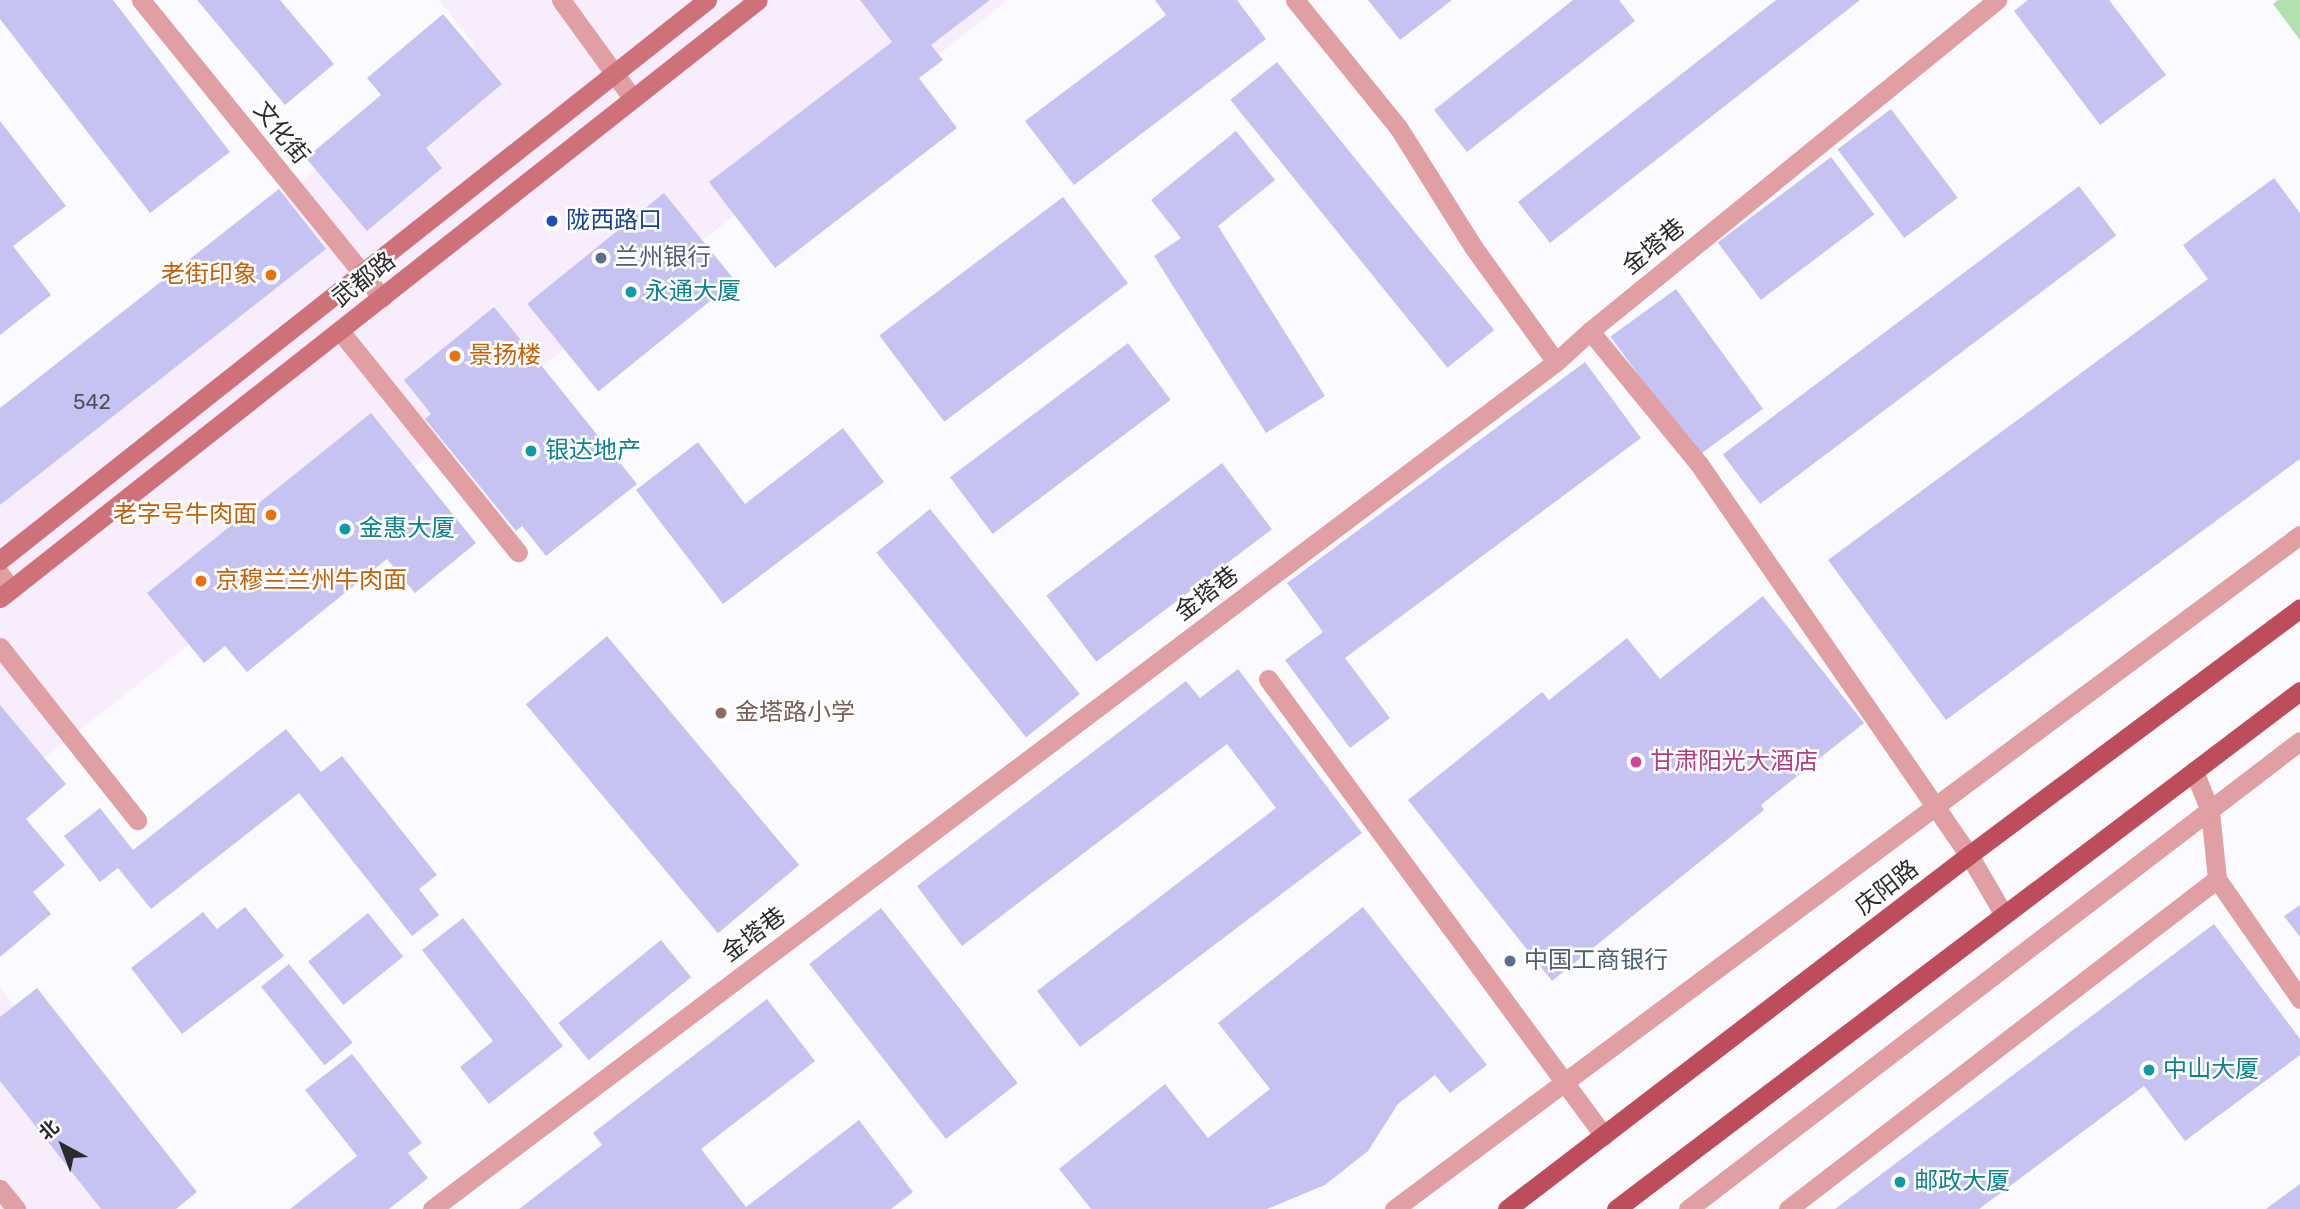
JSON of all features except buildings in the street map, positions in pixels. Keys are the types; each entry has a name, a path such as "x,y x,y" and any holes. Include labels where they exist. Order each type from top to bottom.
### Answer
{"main road":[{"name":"武都路","path":"0,560 707,0"},
{"name":"武都路","path":"4,587 340,331 758,0"},
{"name":"庆阳路","path":"1507,1209 1969,855 2300,608"},
{"path":"1616,1209 2300,691"}],"street":[{"name":"文化街","path":"141,0 382,298"},
{"path":"561,0 633,99"},
{"path":"1295,0 1398,127 1474,248 1556,362"},
{"name":"金塔巷","path":"432,1209 1556,362 1590,331 1997,0"},
{"path":"340,331 518,552"},
{"path":"1590,331 1699,464 1969,855 2004,915"},
{"path":"1394,1209 2300,535"},
{"path":"0,647 137,820"},
{"path":"1268,679 1604,1136"},
{"path":"1688,1209 2300,741"},
{"path":"2194,771 2210,811 2217,879 2300,999"},
{"path":"1788,1209 2217,879"},
{"path":"0,1189 16,1209"}],"shaded area":[{"path":"439,0 1008,0 0,793 0,418 474,45"},
{"path":"0,987 175,1209 0,1209"}],"green space":[{"path":"2278,0 2300,0 2300,40 2273,4"}],"place":[{"name":"陇西路口","path":"552,221"},
{"name":"兰州银行","path":"601,258"},
{"name":"老街印象","path":"271,275"},
{"name":"永通大厦","path":"631,292"},
{"name":"景扬楼","path":"455,356"},
{"name":"银达地产","path":"531,451"},
{"name":"老字号牛肉面","path":"271,515"},
{"name":"金惠大厦","path":"345,529"},
{"name":"京穆兰兰州牛肉面","path":"201,581"},
{"name":"金塔路小学","path":"721,713"},
{"name":"甘肃阳光大酒店","path":"1636,762"},
{"name":"中国工商银行","path":"1510,961"},
{"name":"中山大厦","path":"2149,1070"},
{"name":"邮政大厦","path":"1900,1182"}]}
